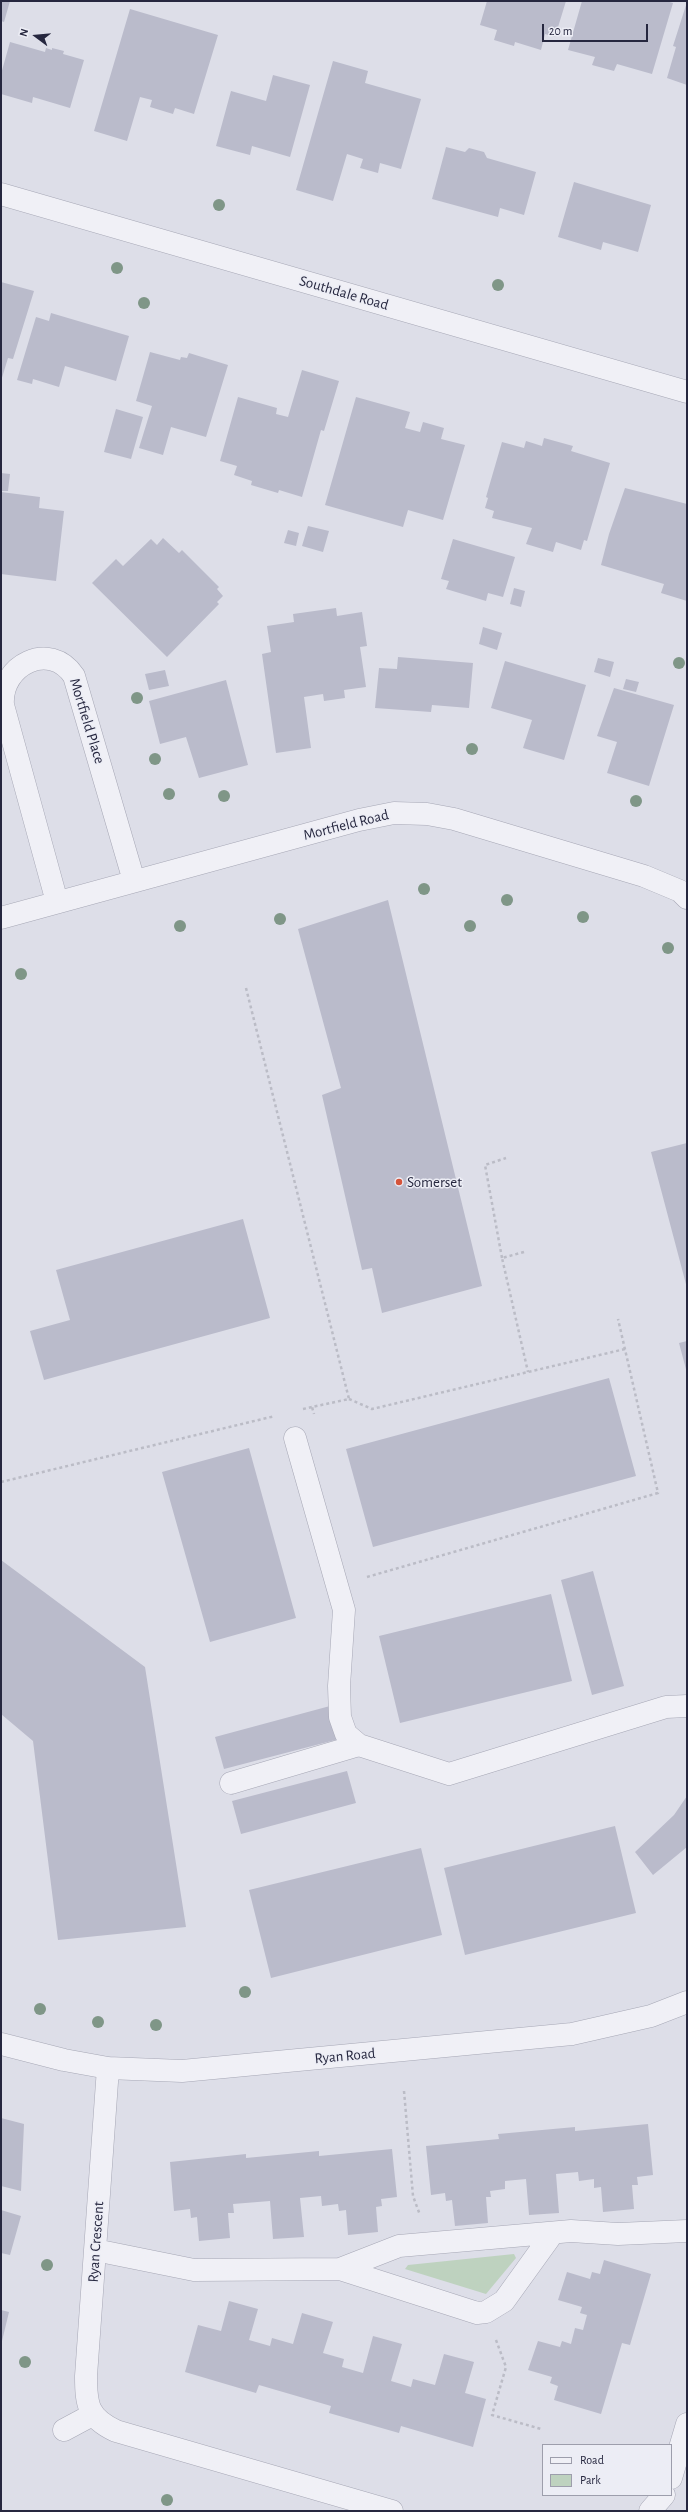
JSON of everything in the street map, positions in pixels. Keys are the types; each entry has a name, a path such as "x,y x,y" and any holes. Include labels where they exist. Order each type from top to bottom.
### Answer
{"street":[{"name":"Southdale Road","path":"1,194 687,392"},
{"name":"Mortfield Place","path":"57,902 3,705 2,695 6,683 21,664 34,659 48,658 61,662 74,676 134,881"},
{"name":"Mortfield Road","path":"1,918 359,820 394,813 427,814 454,819 684,889"},
{"path":"295,1438 344,1610 338,1686 340,1717 346,1734 359,1745 449,1774 666,1707 687,1706"},
{"path":"231,1783 359,1745"},
{"name":"Ryan Road","path":"1,2044 64,2060 108,2068 182,2071 572,2034 651,2016 687,2002"},
{"name":"Ryan Crescent","path":"92,2415 86,2393 86,2376 108,2068"},
{"path":"340,2268 399,2246 571,2231 618,2234 687,2231"},
{"path":"95,2250 194,2270 340,2268 477,2313 486,2312 504,2300 553,2233"},
{"path":"64,2430 92,2415 104,2426 116,2431 392,2511"},
{"path":"672,2475 687,2424"},
{"path":"650,2511 663,2496"}],"path":[{"path":"246,988 350,1399"},
{"path":"506,1158 485,1165 502,1258 528,1372"},
{"path":"502,1258 524,1252"},
{"path":"363,1578 658,1493 618,1319"},
{"path":"297,1410 350,1399 372,1409 625,1349"},
{"path":"312,1407 317,1422"},
{"path":"1,1482 282,1414"},
{"path":"404,2091 414,2196 429,2244"},
{"path":"486,2312 506,2367 492,2415 540,2429"}],"green space":[{"path":"514,2254 516,2258 486,2294 405,2269 408,2265"}],"building":[{"path":"1,1 10,1 4,22 1,21"},
{"path":"487,1 566,1 555,37 545,34 541,50 515,42 514,46 494,40 497,30 480,25"},
{"path":"582,1 666,1 673,3 652,74 617,64 614,71 592,65 595,57 568,50"},
{"path":"687,2 687,85 667,78 676,47 673,46"},
{"path":"130,9 218,35 194,114 175,108 173,114 150,107 152,100 140,97 127,141 94,131"},
{"path":"10,42 45,52 46,48 52,50 52,48 64,51 63,54 84,60 70,108 33,97 32,103 1,94 1,74"},
{"path":"333,61 368,71 365,83 421,99 401,169 380,163 378,173 360,168 363,159 347,154 333,201 296,190"},
{"path":"273,75 310,85 290,157 252,146 250,155 216,146 231,91 266,101"},
{"path":"446,147 465,152 469,148 484,152 487,158 536,172 524,215 500,208 498,217 432,199"},
{"path":"574,182 651,205 638,252 603,242 601,250 558,237"},
{"path":"1,282 34,291 13,359 8,358 1,381"},
{"path":"51,313 129,336 116,381 65,366 59,387 33,379 32,384 17,380 36,317 49,321"},
{"path":"150,352 180,360 181,357 187,358 189,353 228,365 206,437 171,427 163,455 139,448 152,406 136,401"},
{"path":"302,370 339,381 324,431 321,430 302,497 279,490 278,493 251,485 252,481 234,475 237,466 220,461 238,397 277,408 276,414 288,417"},
{"path":"356,397 410,412 405,428 420,432 423,422 444,428 441,439 465,445 443,520 408,510 403,527 325,505"},
{"path":"116,409 143,417 131,459 104,452"},
{"path":"544,438 573,446 571,451 610,463 587,541 584,540 581,550 556,542 553,552 526,544 532,528 492,518 494,511 485,508 488,498 486,497 502,442 524,448 526,441 542,446"},
{"path":"1,473 10,474 8,491 1,491"},
{"path":"625,488 687,504 687,601 661,593 664,584 601,565 609,534"},
{"path":"1,492 40,497 39,508 64,511 56,581 1,574"},
{"path":"308,526 329,531 323,552 302,546"},
{"path":"288,530 299,533 296,546 284,543"},
{"path":"163,538 179,553 182,550 219,587 217,589 223,596 217,602 219,604 167,657 92,583 116,559 123,566 151,539 157,545"},
{"path":"453,539 515,557 503,597 488,593 486,601 446,589 449,581 441,579"},
{"path":"514,588 525,591 521,607 510,604"},
{"path":"336,608 337,616 362,612 367,646 360,647 366,687 344,690 345,698 324,701 323,694 304,697 311,748 276,753 262,654 271,652 267,626 294,622 293,614"},
{"path":"483,627 502,633 497,650 479,644"},
{"path":"398,657 473,663 469,708 432,705 431,712 375,708 379,668 397,669"},
{"path":"598,658 614,662 610,677 594,672"},
{"path":"505,661 586,685 564,760 523,748 532,720 491,708"},
{"path":"165,670 169,686 149,690 145,674"},
{"path":"626,679 639,682 636,692 623,689"},
{"path":"226,680 248,765 199,778 186,737 160,744 149,701"},
{"path":"614,688 674,705 649,786 607,773 617,742 597,736"},
{"name":"Somerset","path":"388,900 482,1286 382,1313 372,1268 362,1270 322,1095 341,1088 298,929"},
{"path":"687,1143 687,1288 651,1152"},
{"path":"243,1219 270,1318 44,1380 30,1331 70,1320 56,1270"},
{"path":"687,1341 687,1373 679,1343"},
{"path":"609,1378 636,1476 373,1547 346,1449"},
{"path":"249,1448 296,1618 210,1642 162,1472"},
{"path":"1,1560 145,1667 186,1927 58,1940 33,1741 1,1714"},
{"path":"593,1571 624,1686 592,1695 561,1580"},
{"path":"551,1594 572,1681 400,1723 379,1636"},
{"path":"330,1706 339,1739 224,1769 215,1737"},
{"path":"347,1771 356,1803 241,1834 232,1801"},
{"path":"687,1796 687,1847 653,1875 635,1852 674,1815"},
{"path":"615,1826 636,1913 465,1955 444,1868"},
{"path":"421,1848 442,1935 271,1978 249,1890"},
{"path":"1,2118 24,2124 21,2191 1,2186"},
{"path":"648,2124 653,2175 637,2177 638,2185 632,2185 634,2209 603,2212 601,2187 594,2188 594,2179 579,2181 578,2172 556,2174 559,2213 529,2215 526,2179 505,2181 505,2189 490,2191 491,2197 486,2197 488,2223 455,2226 452,2200 446,2201 445,2193 431,2195 426,2146 499,2139 498,2134 575,2127 575,2131"},
{"path":"392,2149 397,2197 381,2199 382,2206 376,2207 378,2232 348,2235 346,2210 339,2211 338,2204 322,2206 321,2196 300,2198 304,2237 273,2239 270,2201 233,2204 234,2213 228,2213 230,2238 199,2241 197,2217 191,2218 190,2209 174,2211 170,2162 246,2154 246,2158 319,2151 319,2156"},
{"path":"1,2210 21,2216 10,2255 1,2253"},
{"path":"604,2260 651,2274 630,2345 622,2343 601,2414 554,2400 558,2386 550,2383 552,2377 528,2370 538,2341 560,2347 562,2341 571,2344 575,2328 583,2330 587,2315 580,2313 582,2307 558,2300 567,2272 590,2279 592,2272 600,2274"},
{"path":"229,2301 258,2309 249,2340 270,2346 272,2338 293,2344 302,2313 333,2322 323,2353 344,2359 342,2367 363,2373 373,2336 402,2344 391,2381 411,2387 413,2379 435,2385 444,2354 474,2362 465,2393 486,2399 473,2447 401,2426 399,2433 329,2413 331,2406 259,2385 256,2393 185,2372 198,2325 221,2331"},
{"path":"1,2310 9,2312 2,2341 1,2341"}],"place":[{"name":"Somerset","path":"399,1182"}]}
